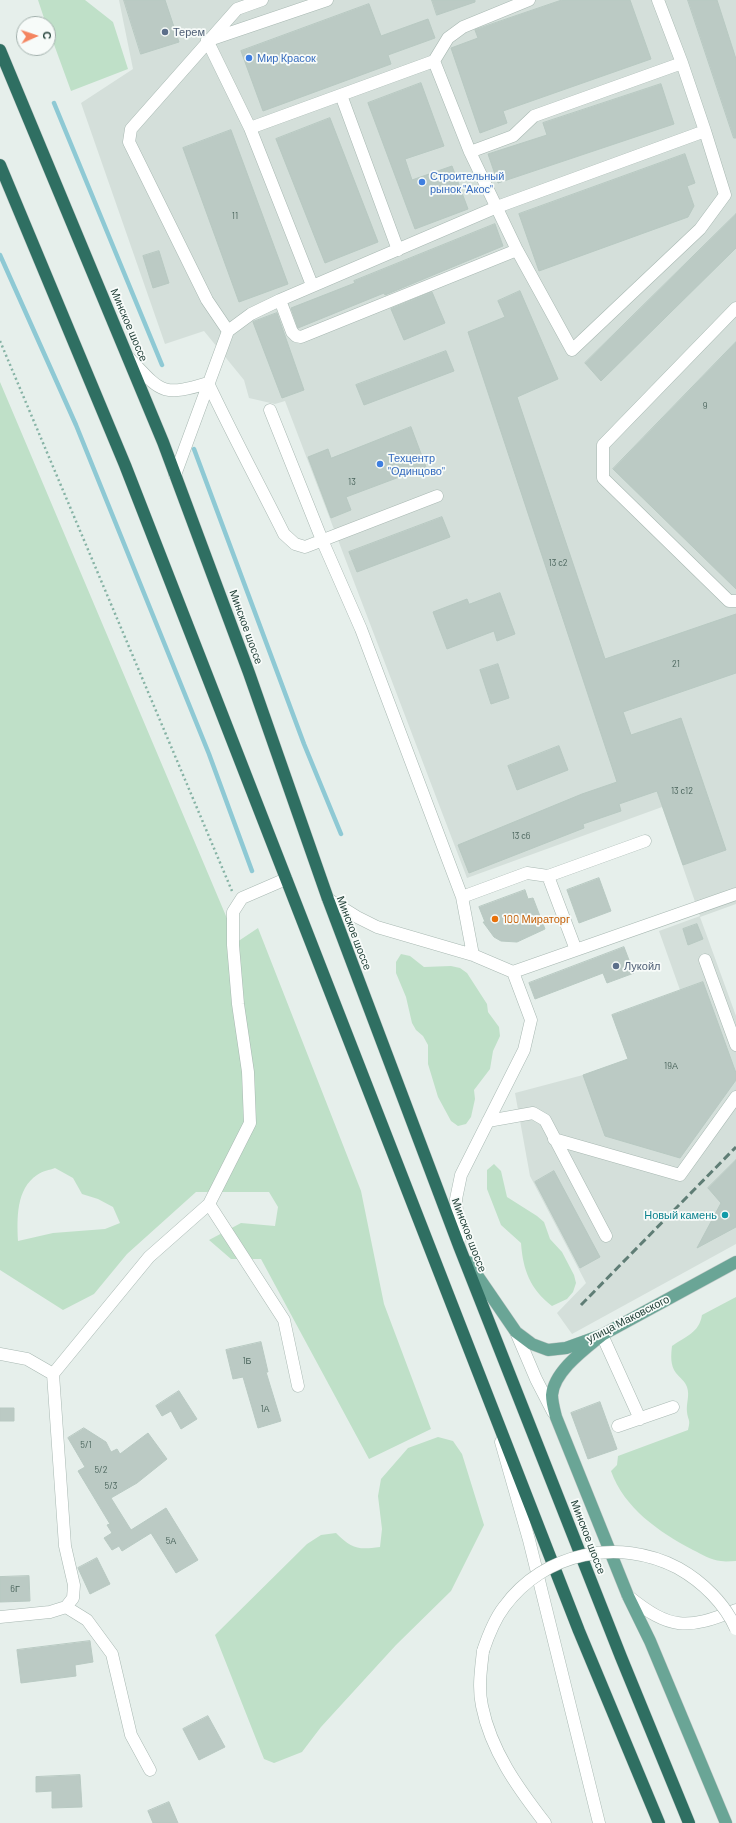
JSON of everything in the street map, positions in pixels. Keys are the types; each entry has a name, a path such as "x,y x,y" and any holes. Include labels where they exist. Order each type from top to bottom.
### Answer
{"highway":[{"name":"Минское шоссе","path":"0,50 130,359 249,673 328,899 461,1250 624,1665 689,1823"},
{"path":"0,165 125,465 579,1631 658,1823"}],"main road":[{"name":"улица Маковского","path":"461,1250 516,1332 532,1344 548,1350 566,1348 602,1335 736,1262"},
{"path":"602,1335 571,1362 558,1379 552,1393 552,1401 556,1417 628,1596 650,1641 726,1823"}],"street":[{"path":"228,331 207,300 129,142 131,129 207,40 237,8 262,0"},
{"path":"207,40 246,29 328,0"},
{"path":"250,128 434,61 448,38 463,27 529,0"},
{"path":"434,61 470,152 517,250 572,350 700,229 725,195 682,63 658,0"},
{"path":"207,40 250,128 312,285"},
{"path":"470,152 512,136 534,116 682,63"},
{"path":"341,95 398,250"},
{"path":"175,475 228,331 247,316 312,285 497,207 705,131"},
{"path":"280,300 292,332 296,336 301,337 517,250"},
{"path":"736,308 603,445 603,478 729,601 736,601"},
{"path":"130,359 153,383 163,390 174,391 208,383"},
{"path":"208,383 284,534 295,544 305,547 437,496"},
{"path":"270,410 322,540 360,629 462,897 473,955"},
{"path":"462,897 527,874 548,876 645,841"},
{"path":"548,876 576,950"},
{"path":"0,1617 50,1612 66,1607 73,1598 74,1584 64,1546 53,1374 149,1257 209,1204 250,1122 248,1072 232,945 233,912 242,898 286,879"},
{"path":"328,899 357,917 377,927 473,955 513,972 736,894"},
{"path":"705,960 736,1045"},
{"path":"461,1250 456,1199 461,1175 524,1050 530,1020 513,972"},
{"path":"554,1139 680,1175 736,1097"},
{"path":"488,1121 533,1113 545,1120 606,1236"},
{"path":"209,1204 284,1320 298,1386"},
{"path":"516,1332 536,1379 556,1417"},
{"path":"602,1335 640,1419"},
{"path":"0,1354 27,1359 53,1374"},
{"path":"486,1391 529,1540 599,1823"},
{"path":"618,1426 673,1407"},
{"path":"546,1823 511,1776 489,1731 481,1705 480,1679 483,1651 494,1623 504,1607 530,1580 545,1570 562,1562 598,1552 640,1554 670,1564 686,1572 714,1596 726,1611 736,1630"},
{"path":"628,1596 650,1613 666,1621 679,1624 706,1622 736,1610"},
{"path":"66,1607 87,1620 112,1654 131,1735 150,1770"}],"path":[{"path":"0,341 237,905"}],"shaded area":[{"path":"119,0 736,0 736,904 700,917 736,1016 736,1244 572,1334 557,1313 586,1283 530,1176 515,1093 583,1075 628,1059 612,1015 680,990 659,931 700,916 662,807 467,878 285,401 275,404 249,398 244,380 204,331 165,344 81,103 133,69"}],"green space":[{"path":"38,0 85,0 113,22 128,69 71,91 56,50 56,16 43,16"},
{"path":"0,382 237,942 258,928 361,1191 384,1304 431,1429 369,1459 261,1259 231,1259 209,1240 241,1223 275,1226 278,1207 269,1192 196,1192 127,1254 94,1294 63,1310 0,1270","holes":["55,1168 73,1178 82,1194 98,1199 113,1207 120,1223 105,1229 53,1233 18,1241 19,1205 21,1196 30,1181 39,1174"]},
{"path":"401,954 410,956 424,967 451,966 460,968 467,973 487,1004 488,1012 499,1027 500,1036 493,1051 490,1069 474,1090 475,1099 471,1117 466,1124 458,1126 451,1121 438,1097 428,1064 428,1045 423,1036 416,1030 412,1023 406,997 396,973 396,962"},
{"path":"494,1164 501,1171 507,1197 544,1222 550,1239 562,1252 574,1275 576,1283 573,1292 567,1299 552,1306 544,1300 533,1286 526,1270 521,1243 501,1225 487,1189 487,1170"},
{"path":"736,1297 736,1561 725,1561 703,1555 680,1543 644,1518 625,1496 611,1471 617,1465 618,1456 688,1430 688,1390 685,1383 673,1367 671,1356 672,1346 695,1330 702,1315"},
{"path":"438,1437 453,1441 462,1454 484,1525 451,1591 396,1645 321,1727 302,1752 274,1763 264,1759 215,1635 307,1544 321,1535 336,1533 351,1545 356,1547 380,1547 382,1529 378,1496 381,1479 408,1448"}],"building":[{"path":"124,0 165,0 179,42 141,54"},
{"path":"432,0 475,0 475,2 437,15"},
{"path":"562,0 630,0 651,59 503,111 507,123 480,133 451,48 478,38 475,30"},
{"path":"688,0 717,0 736,59 736,138 734,138"},
{"path":"369,4 381,36 428,19 435,38 388,55 391,64 263,111 241,51"},
{"path":"421,83 444,146 405,159 412,180 452,166 468,209 415,229 368,103"},
{"path":"661,84 674,124 498,183 488,154 547,135 543,123"},
{"path":"330,118 378,242 325,263 276,139"},
{"path":"231,130 288,284 239,302 183,148"},
{"path":"685,154 695,183 687,186 694,206 688,217 539,271 519,214"},
{"path":"736,214 736,248 601,381 585,363"},
{"path":"495,224 503,246 385,295 384,293 298,328 291,308 355,283 354,281"},
{"path":"159,251 169,283 153,288 143,256"},
{"path":"520,291 558,379 517,397 605,659 736,614 736,673 623,712 631,735 681,718 726,850 683,865 657,791 619,804 621,811 583,824 584,828 469,873 458,845 582,794 617,782 468,332 505,317 498,301"},
{"path":"432,292 445,323 404,340 391,309"},
{"path":"277,313 304,390 282,398 253,322"},
{"path":"736,342 736,589 613,469"},
{"path":"446,351 454,371 364,405 356,385"},
{"path":"411,427 426,467 346,497 351,510 331,518 308,457 328,449 331,458"},
{"path":"442,517 450,537 357,572 349,552"},
{"path":"500,593 515,634 497,641 494,631 447,649 433,612 467,599 469,604"},
{"path":"498,664 509,698 491,704 480,670"},
{"path":"559,746 568,770 517,790 508,766"},
{"path":"599,878 611,911 579,923 567,890"},
{"path":"525,890 528,899 533,898 545,929 517,942 501,941 494,937 483,922 485,922 479,907"},
{"path":"697,924 703,939 688,945 683,929"},
{"path":"624,947 634,973 607,983 603,973 535,999 529,983"},
{"path":"703,982 736,1073 736,1080 680,1158 605,1136 583,1075 628,1059 612,1015"},
{"name":"Новый камень","path":"736,1160 736,1227 697,1248 721,1203 708,1188"},
{"path":"554,1171 600,1257 580,1268 535,1182"},
{"path":"261,1342 268,1372 266,1372 281,1421 258,1428 243,1377 233,1379 226,1350"},
{"path":"179,1391 197,1419 181,1429 171,1411 162,1416 156,1406"},
{"path":"600,1402 617,1449 588,1459 571,1413"},
{"path":"0,1408 14,1408 14,1421 0,1421"},
{"path":"84,1428 106,1442 111,1452 117,1449 120,1454 148,1433 167,1459 137,1483 111,1498 131,1530 166,1508 198,1560 176,1573 151,1533 122,1551 119,1546 112,1550 104,1538 112,1533 107,1525 110,1524 78,1471 85,1467 68,1438"},
{"path":"97,1558 110,1584 90,1594 78,1568"},
{"path":"29,1576 30,1601 0,1602 0,1577"},
{"path":"90,1641 93,1662 75,1665 76,1676 21,1683 17,1650"},
{"path":"208,1716 225,1747 199,1760 183,1729"},
{"path":"80,1775 82,1807 52,1808 52,1791 36,1792 36,1777"},
{"path":"169,1802 178,1823 153,1823 148,1811"}],"waterway":[{"path":"54,103 162,365"},
{"path":"0,255 76,425 209,754 252,871"},
{"path":"194,449 304,744 341,834"}],"railway":[{"path":"581,1305 736,1147"}],"place":[{"name":"Терем","path":"165,32"},
{"name":"Мир Красок","path":"249,58"},
{"name":"Строительный рынок \"Акос\"","path":"422,182"},
{"name":"Техцентр \"Одинцово\"","path":"380,464"},
{"name":"100 Мираторг","path":"495,919"},
{"name":"Лукойл","path":"616,966"},
{"name":"Новый камень","path":"725,1215"}]}
